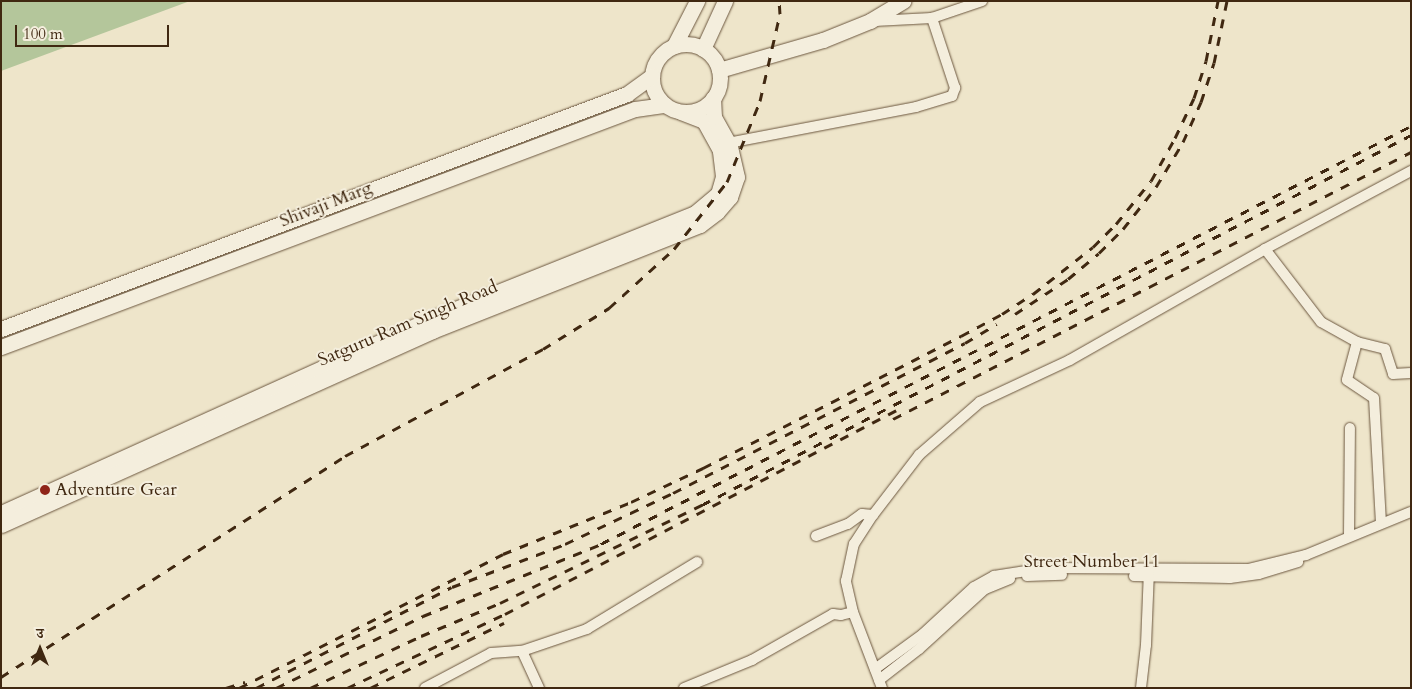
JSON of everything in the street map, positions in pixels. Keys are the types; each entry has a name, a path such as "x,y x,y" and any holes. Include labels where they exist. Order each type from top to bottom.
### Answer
{"street":[{"path":"674,46 697,1"},
{"path":"703,49 725,1"},
{"path":"870,21 932,18 982,1"},
{"path":"719,70 823,40 870,21 900,2"},
{"path":"728,143 916,107 948,99 954,93 955,88 932,18"},
{"path":"689,44 703,49 713,58 719,70 720,85 714,98 699,110 681,112 665,106 654,92 652,76 655,63 663,53 674,46 689,44"},
{"name":"Shivaji Marg","path":"1,329 627,94 652,76"},
{"name":"Satguru Ram Singh Road","path":"1,525 432,331 700,225 717,212 730,197 737,177 728,143 714,117 714,98"},
{"name":"Shivaji Marg","path":"1,347 635,109 665,106"},
{"name":"Satguru Ram Singh Road","path":"1,513 428,320 695,213 718,194 723,176 720,150 704,121 681,112"},
{"path":"880,684 853,612 846,581 854,544 873,515 919,455 976,404 1070,360 1265,249 1411,171"},
{"path":"1265,249 1321,322 1357,342 1385,349 1393,374 1411,373"},
{"path":"1357,342 1347,380 1374,398 1381,523"},
{"path":"1349,536 1350,428"},
{"name":"Street Number 11","path":"880,684 985,589 1002,581 1026,576 1243,570 1306,554 1411,512"},
{"path":"816,536 848,524 862,514 873,515"},
{"path":"425,688 491,653 522,651 587,629 697,562"},
{"name":"Street Number 11","path":"875,669 923,634 985,579 1045,568 1149,573"},
{"path":"1141,688 1146,645 1149,573"},
{"path":"684,688 752,660 833,614 841,615 853,612"},
{"path":"522,651 539,688"}],"green space":[{"path":"1,1 190,1 1,71"}],"railway":[{"path":"1,677 345,456 543,349 609,308 674,249 727,182 760,101 780,14 779,1"},
{"path":"239,688 503,554 631,502 703,468 961,336 1002,314 1033,294 1093,247 1116,224 1151,181 1175,138 1194,98 1206,61 1218,1"},
{"path":"1015,314 1068,279 1099,253 1123,229 1156,187 1183,142 1201,102 1214,63 1227,1"},
{"path":"276,688 423,616 601,544 1411,126"},
{"path":"310,688 421,636 500,603 702,505 1411,135"},
{"path":"893,419 1411,152"},
{"path":"256,688 452,587 565,544 673,493 965,343 997,324"},
{"path":"347,688 505,614 898,409"},
{"path":"370,688 504,623"},
{"path":"226,688 245,682"}],"place":[{"name":"Adventure Gear","path":"45,490"}]}
